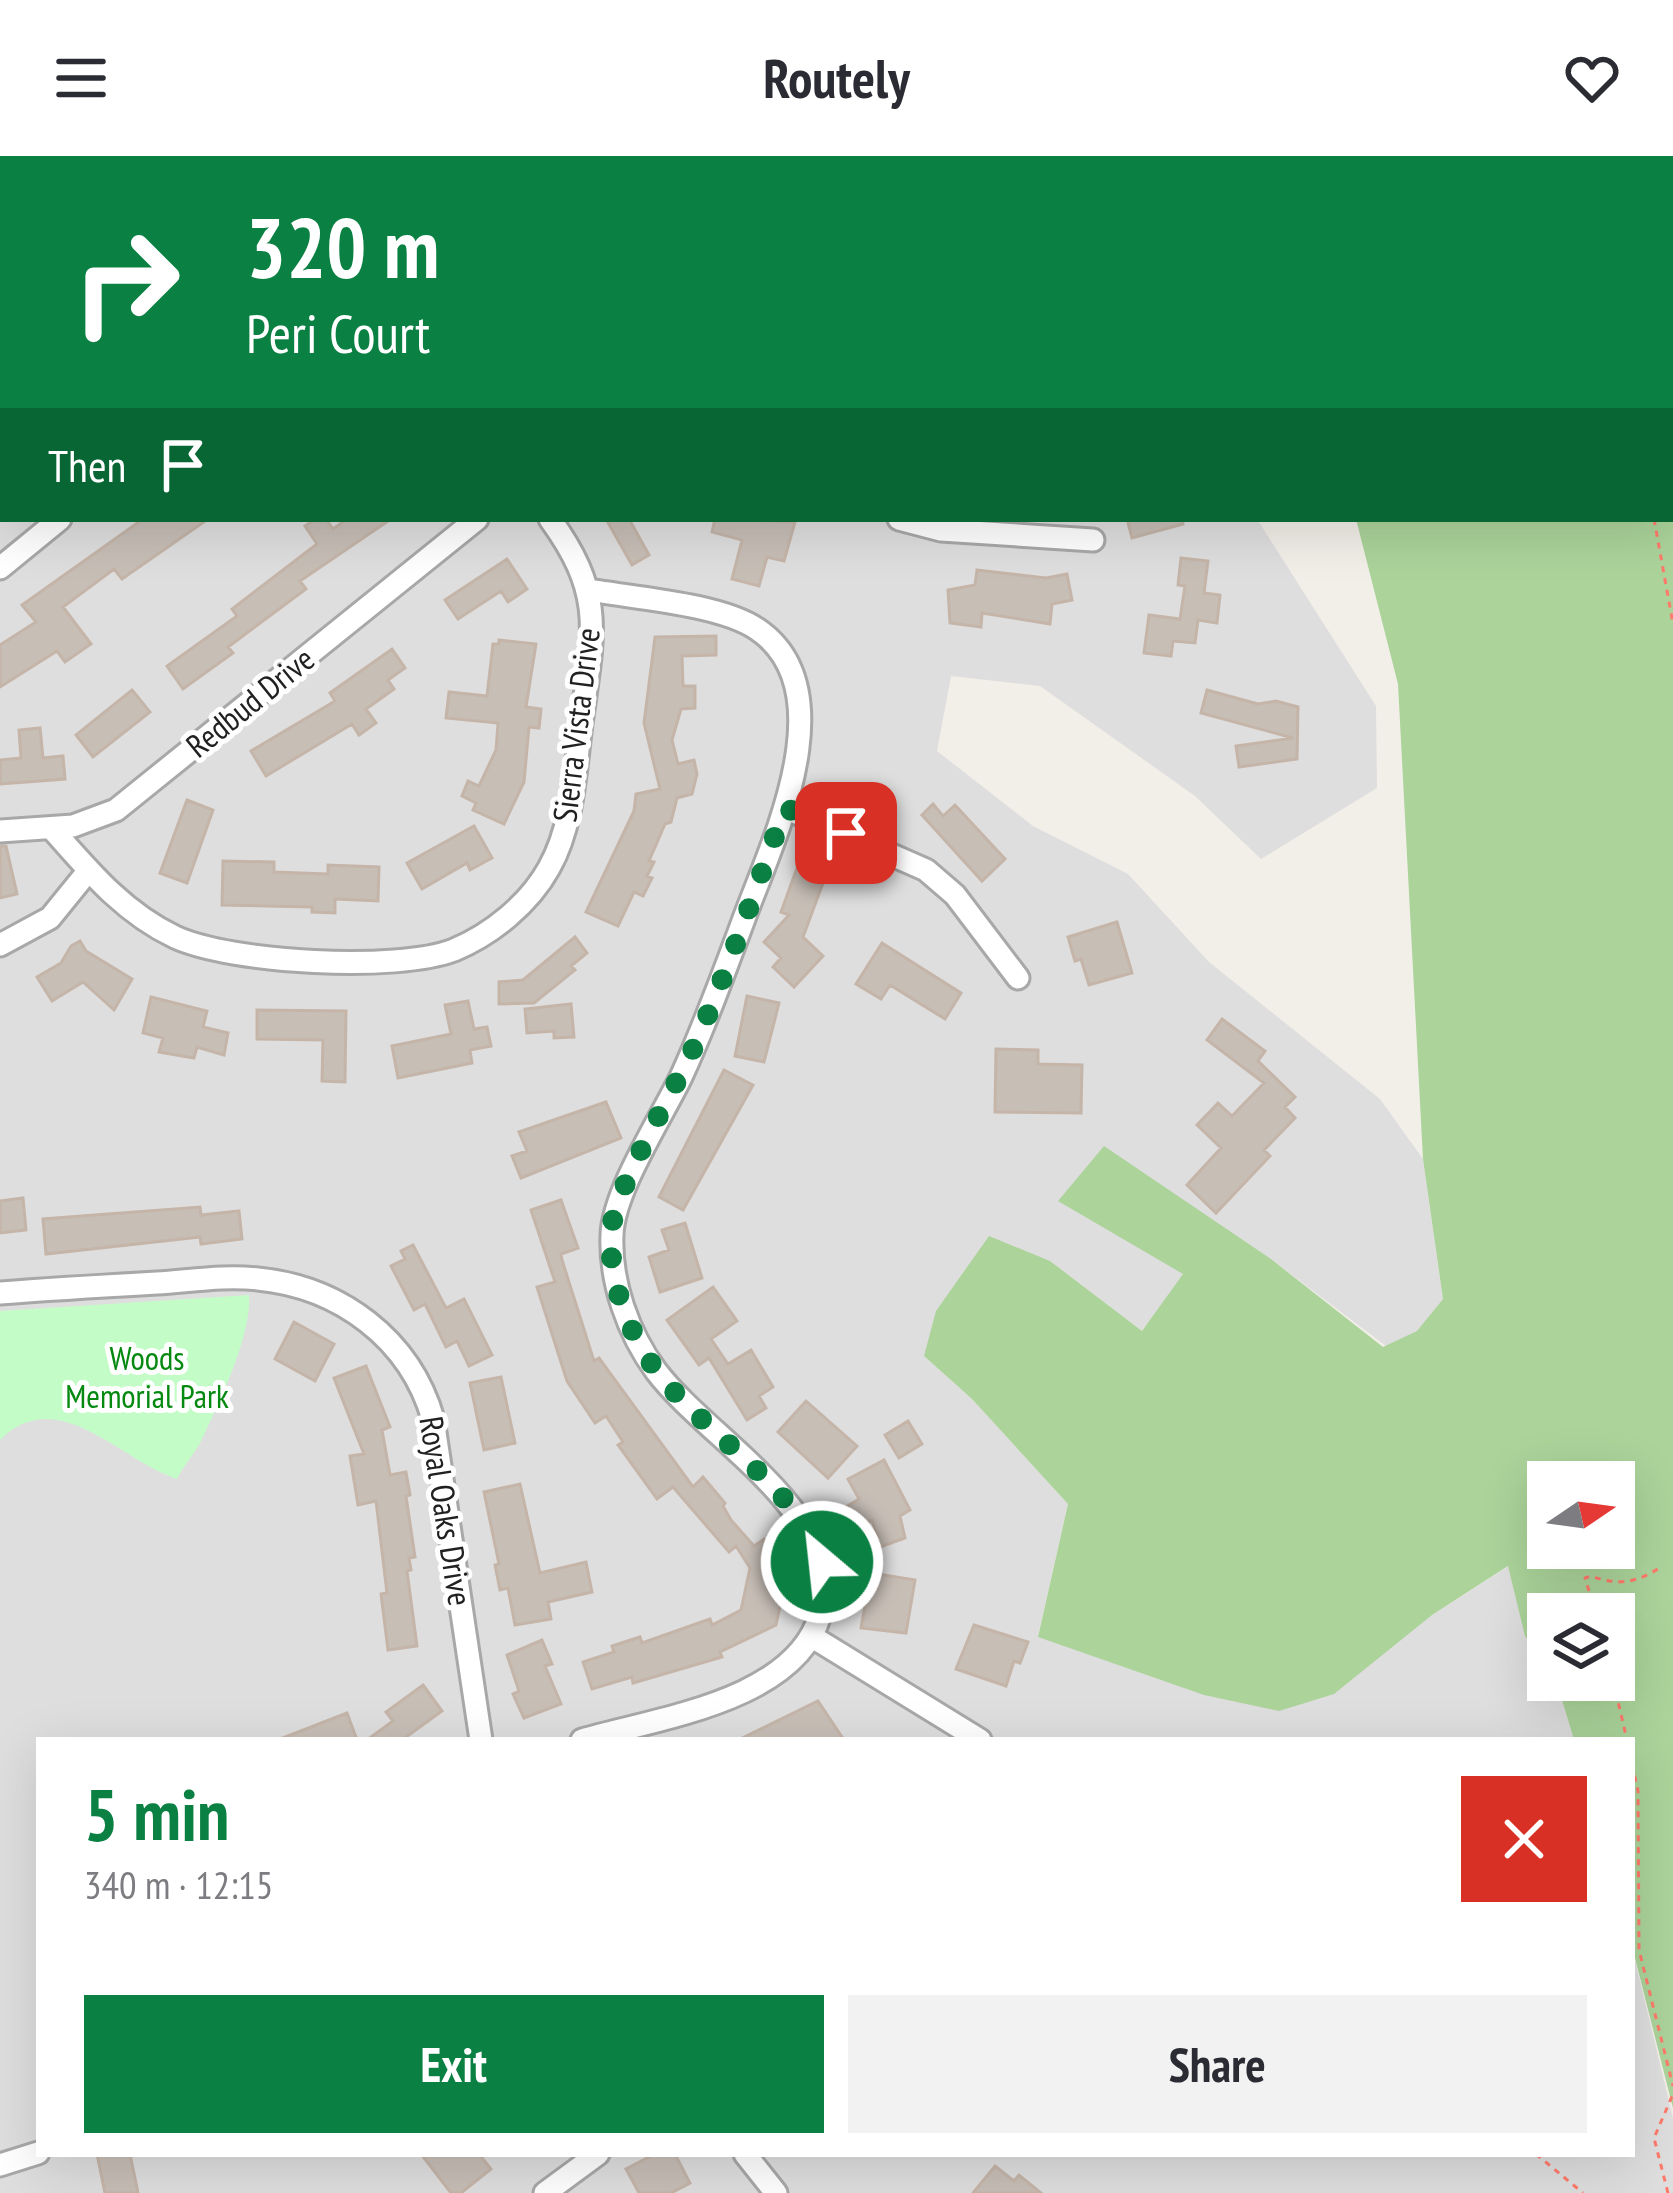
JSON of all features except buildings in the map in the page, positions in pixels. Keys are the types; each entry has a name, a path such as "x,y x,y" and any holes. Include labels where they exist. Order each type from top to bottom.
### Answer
{"street":[{"path":"0,568 56,522"},
{"name":"Redbud Drive","path":"0,831 53,830 116,809 473,522"},
{"name":"Sierra Vista Drive","path":"53,830 143,918 202,946 290,960 381,961 436,955 479,938 535,889 549,869 564,830 591,649 589,590 585,575 552,522"},
{"path":"910,522 940,530 1093,540"},
{"path":"589,590 723,614 752,625 776,645 790,674 798,710 798,751 785,808 699,1036 624,1192 611,1231 616,1283 646,1356 693,1413 792,1507 817,1544 824,1595 811,1636 797,1659 760,1686 592,1737"},
{"path":"785,808 889,852 938,879 1018,978"},
{"path":"0,945 50,918 89,870"},
{"name":"Royal Oaks Drive","path":"0,1293 254,1278 316,1291 375,1325 422,1383 434,1419 481,1737"},
{"path":"811,1636 975,1737"},
{"path":"0,2165 36,2154"},
{"path":"545,2193 594,2157"},
{"path":"748,2157 776,2193"}],"path":[{"path":"1655,522 1673,624"},
{"path":"1590,1593 1585,1578 1614,1585 1641,1580 1661,1567"},
{"path":"1618,1701 1626,1737"},
{"path":"1635,1778 1639,1950 1673,2086"},
{"path":"1668,2193 1654,2138 1673,2094"},
{"path":"1540,2157 1583,2193"}],"shaded area":[{"path":"0,522 1259,522 1376,706 1377,788 1261,859 1195,796 1040,686 951,676 937,751 1033,826 1128,874 1209,962 1380,1099 1423,1159 1443,1299 1417,1332 1386,1346 1271,1259 1184,1275 1142,1331 1050,1261 924,1356 972,1399 1068,1504 1038,1636 1432,1615 1509,1566 1527,1637 1527,1701 1562,1701 1573,1737 36,1737 36,2157 1635,2157 1635,1960 1673,2118 1673,2193 0,2193"}],"green space":[{"path":"1357,522 1673,522 1673,2108 1635,1958 1635,1737 1573,1737 1562,1701 1635,1701 1635,1593 1527,1593 1527,1638 1508,1566 1432,1615 1334,1694 1279,1711 1204,1695 1038,1637 1068,1504 972,1399 924,1356 936,1311 989,1236 1050,1261 1142,1331 1183,1274 1058,1201 1104,1146 1271,1259 1383,1347 1417,1331 1443,1299 1423,1159 1398,684"},
{"name":"Woods Memorial Park","path":"249,1295 233,1368 202,1439 177,1479 66,1422 44,1419 22,1424 0,1440 0,1311"}],"route":[{"path":"822,1562 809,1529 792,1507 693,1413 646,1356 616,1283 611,1231 624,1192 699,1036 785,808 846,833"}]}
